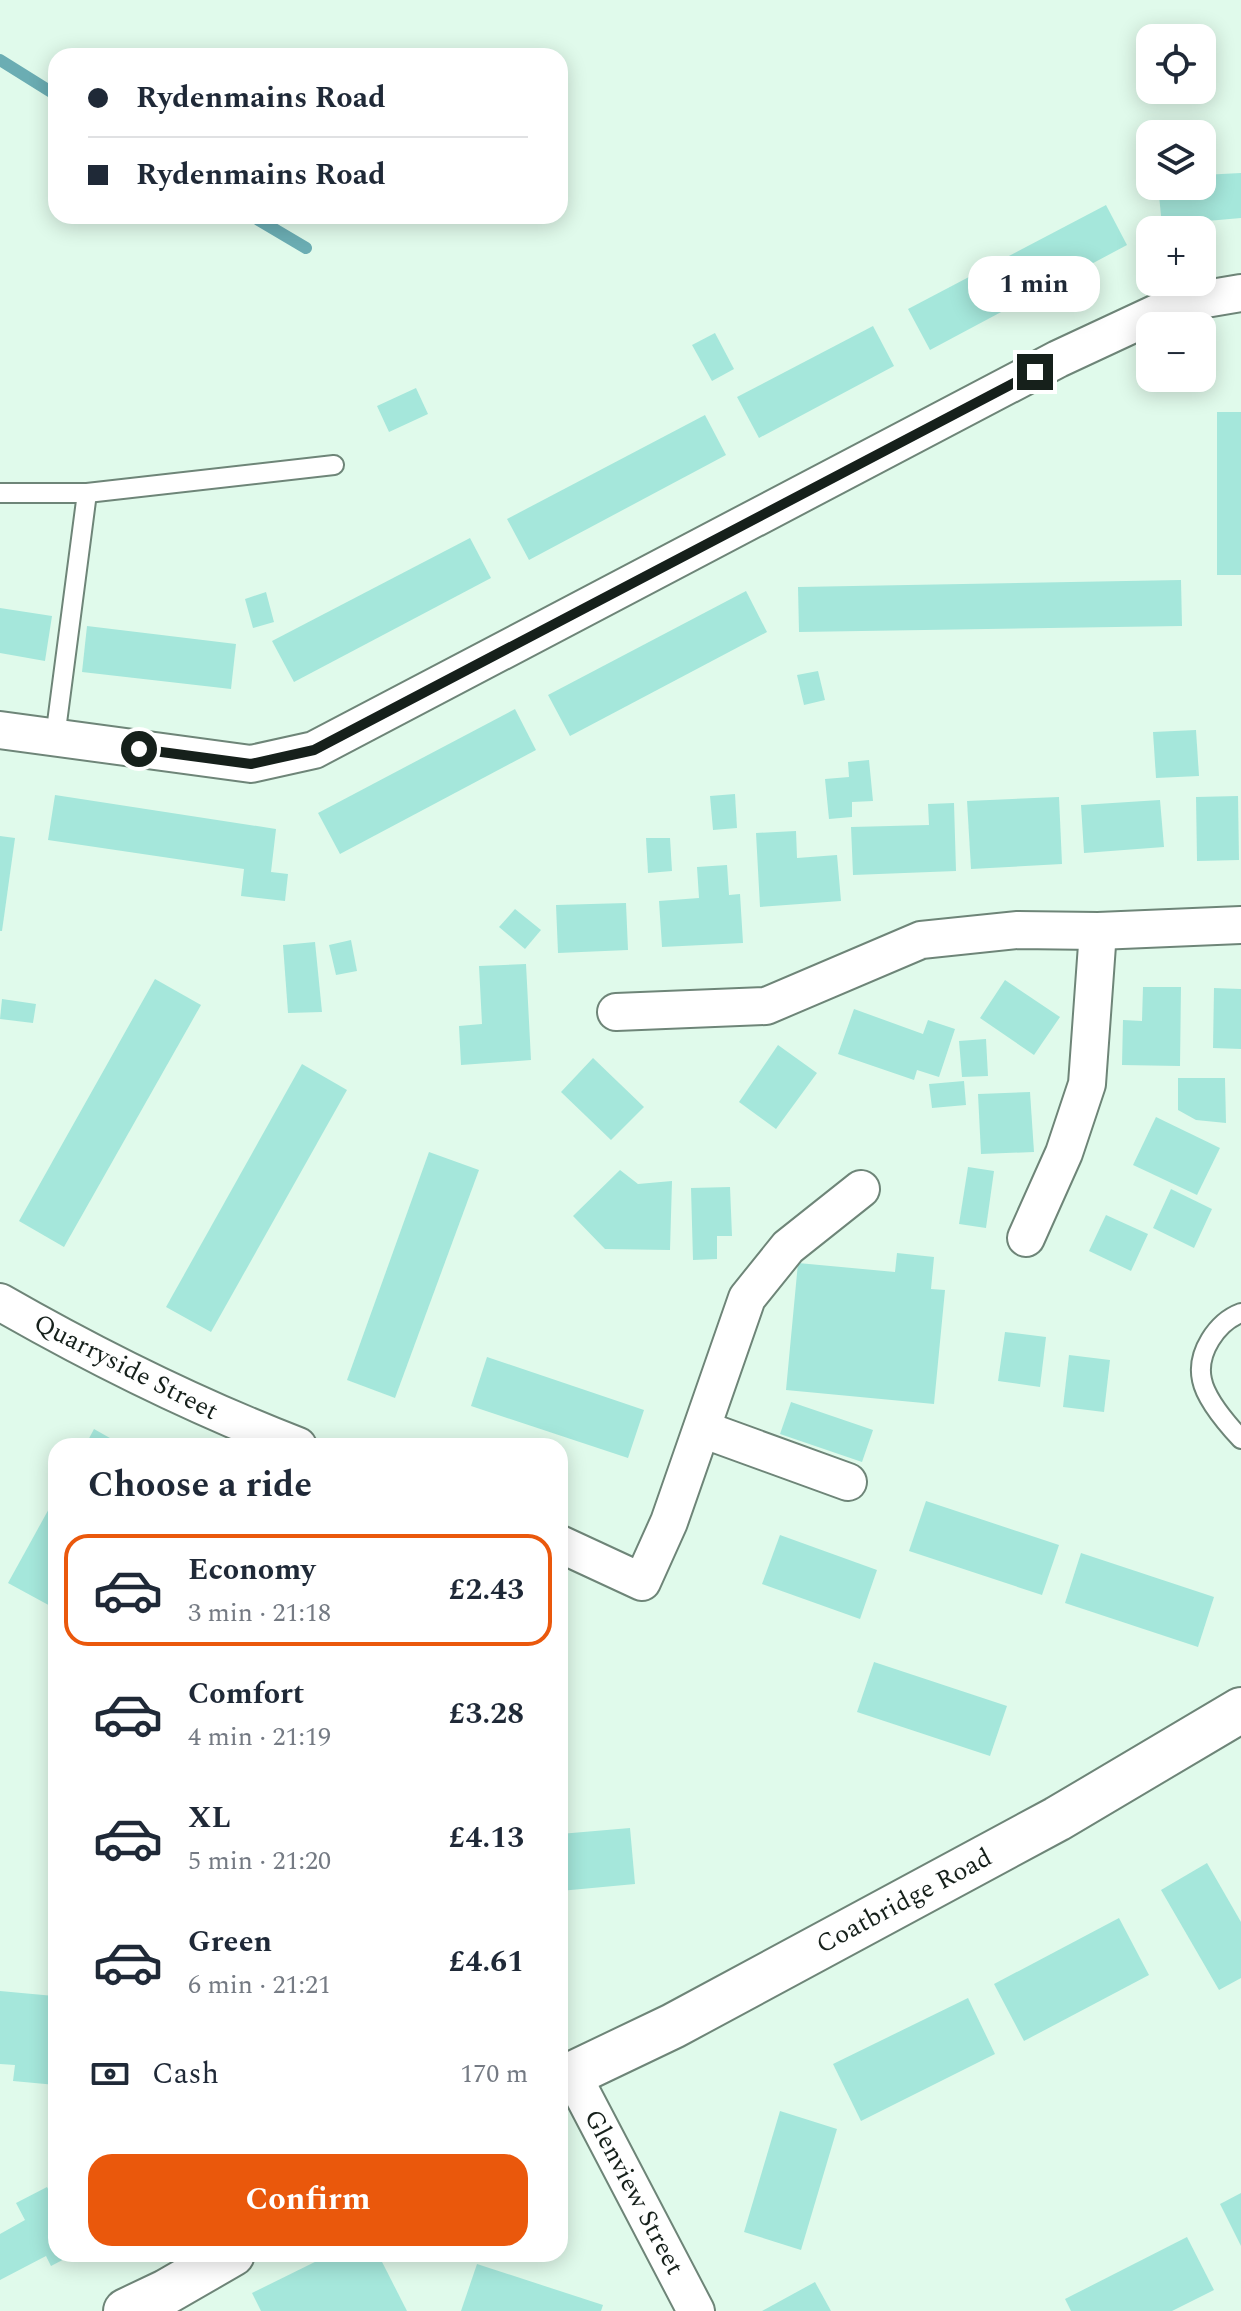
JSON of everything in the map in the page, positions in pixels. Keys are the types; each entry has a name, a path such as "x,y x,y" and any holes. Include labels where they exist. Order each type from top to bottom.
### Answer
{"main road":[{"name":"Coatbridge Road","path":"568,2076 673,2026 1057,1819 1240,1713"},
{"path":"126,2311 170,2302 222,2262"}],"street":[{"path":"0,730 251,764 314,750 1058,359 1176,304 1241,293"},
{"path":"616,1012 766,1006 921,940 1018,930 1098,931 1241,925"},
{"path":"1026,1238 1064,1153 1087,1084 1098,931"},
{"path":"568,1548 642,1582 669,1522 747,1298 788,1247 861,1189"},
{"name":"Quarryside Street","path":"0,1302 79,1347 206,1409 278,1438"},
{"path":"702,1429 848,1482"},
{"name":"Glenview Street","path":"568,2081 696,2311"}],"lane":[{"path":"0,493 87,493 334,465"},
{"path":"55,738 87,493"},
{"path":"1241,1313 1230,1317 1212,1334 1204,1353 1201,1380 1222,1419 1241,1439"}],"building":[{"path":"1241,173 1241,218 1216,220 1216,216 1161,216 1159,200 1216,200 1216,174"},
{"path":"1106,205 1127,245 930,350 908,309"},
{"path":"873,326 894,366 759,438 737,397"},
{"path":"715,333 734,369 712,381 692,345"},
{"path":"416,388 428,414 389,432 377,406"},
{"path":"1217,412 1241,412 1241,575 1217,575"},
{"path":"705,415 726,455 529,560 507,519"},
{"path":"470,538 491,578 294,682 272,641"},
{"path":"1181,580 1182,626 799,632 798,587"},
{"path":"746,591 767,632 570,736 548,695"},
{"path":"266,592 274,622 253,628 245,599"},
{"path":"0,608 52,616 45,661 0,653"},
{"path":"87,626 236,644 231,689 82,672"},
{"path":"818,671 825,700 804,705 797,675"},
{"path":"515,709 536,750 340,854 318,813"},
{"path":"1196,730 1199,776 1156,778 1153,732"},
{"path":"869,760 873,801 852,802 852,817 829,819 825,779 849,777 848,762"},
{"path":"735,794 737,828 713,830 710,796"},
{"path":"55,795 276,829 271,872 288,874 285,901 241,896 244,869 48,840"},
{"path":"1238,796 1239,860 1197,861 1196,797"},
{"path":"1059,797 1062,864 971,869 967,801"},
{"path":"1160,800 1164,847 1084,853 1081,805"},
{"path":"954,803 956,871 853,875 851,827 929,825 928,804"},
{"path":"796,831 797,858 837,855 841,901 760,907 756,833"},
{"path":"0,836 15,838 2,931 0,931"},
{"path":"646,838 670,838 672,871 648,873"},
{"path":"727,865 729,895 740,894 743,943 662,947 659,901 699,898 697,867"},
{"path":"626,903 628,950 558,953 556,905"},
{"path":"515,909 541,930 525,949 499,927"},
{"path":"351,940 357,971 336,975 329,945"},
{"path":"315,942 322,1012 288,1013 283,945"},
{"path":"526,964 531,1060 461,1065 459,1026 482,1024 479,966"},
{"path":"155,979 201,1005 64,1247 19,1221"},
{"path":"1005,980 1060,1017 1034,1055 980,1018"},
{"path":"1143,987 1181,987 1180,1066 1122,1065 1123,1020 1142,1021"},
{"path":"1214,988 1241,989 1241,1049 1213,1048"},
{"path":"2,999 36,1004 33,1023 0,1019"},
{"path":"854,1009 923,1034 928,1020 955,1029 939,1077 917,1070 914,1080 838,1054"},
{"path":"986,1039 988,1076 962,1077 959,1041"},
{"path":"778,1045 817,1073 776,1129 739,1102"},
{"path":"593,1058 644,1107 611,1140 561,1092"},
{"path":"302,1064 347,1090 211,1332 166,1307"},
{"path":"1178,1078 1225,1078 1226,1123 1196,1120 1178,1110"},
{"path":"964,1081 966,1105 932,1108 929,1084"},
{"path":"1030,1092 1034,1152 981,1154 978,1094"},
{"path":"1156,1117 1220,1148 1197,1195 1133,1165"},
{"path":"429,1152 479,1170 395,1398 347,1380"},
{"path":"968,1167 994,1171 986,1228 959,1224"},
{"path":"620,1170 638,1184 672,1181 670,1250 605,1249 573,1216"},
{"path":"730,1187 732,1236 717,1236 717,1259 693,1260 691,1188"},
{"path":"1171,1189 1212,1209 1194,1248 1153,1228"},
{"path":"1106,1215 1148,1234 1131,1271 1089,1251"},
{"path":"897,1253 934,1257 931,1289 945,1290 934,1404 786,1390 798,1263 895,1272"},
{"path":"1005,1332 1046,1337 1040,1387 998,1381"},
{"path":"1069,1355 1110,1360 1104,1412 1063,1407"},
{"path":"487,1357 644,1410 628,1458 471,1406"},
{"path":"791,1402 873,1430 862,1462 780,1434"},
{"path":"94,1429 110,1438 89,1438"},
{"path":"926,1501 1059,1545 1042,1595 909,1551"},
{"path":"48,1510 48,1605 8,1583"},
{"path":"780,1535 877,1570 860,1619 762,1584"},
{"path":"1081,1553 1214,1597 1198,1647 1065,1603"},
{"path":"874,1662 1007,1706 990,1756 857,1712"},
{"path":"630,1828 635,1884 568,1890 568,1833"},
{"path":"1207,1863 1241,1922 1241,1978 1219,1990 1161,1890"},
{"path":"1119,1918 1149,1975 1024,2041 994,1984"},
{"path":"0,1991 48,1995 48,2084 13,2081 15,2065 0,2064"},
{"path":"968,1998 995,2054 861,2121 833,2064"},
{"path":"780,2111 837,2129 801,2250 744,2232"},
{"path":"47,2187 48,2260 46,2256 0,2280 0,2234 25,2220 16,2203"},
{"path":"1241,2193 1241,2246 1220,2204"},
{"path":"1187,2237 1214,2290 1172,2311 1071,2311 1065,2299"},
{"path":"315,2262 382,2262 407,2311 261,2311 252,2293"},
{"path":"477,2264 603,2305 601,2311 461,2311"},
{"path":"815,2282 831,2311 762,2311"}],"waterway":[{"path":"0,60 48,90"},
{"path":"266,224 306,248"}],"route":[{"path":"139,749 251,764 314,750 1035,372"}]}
